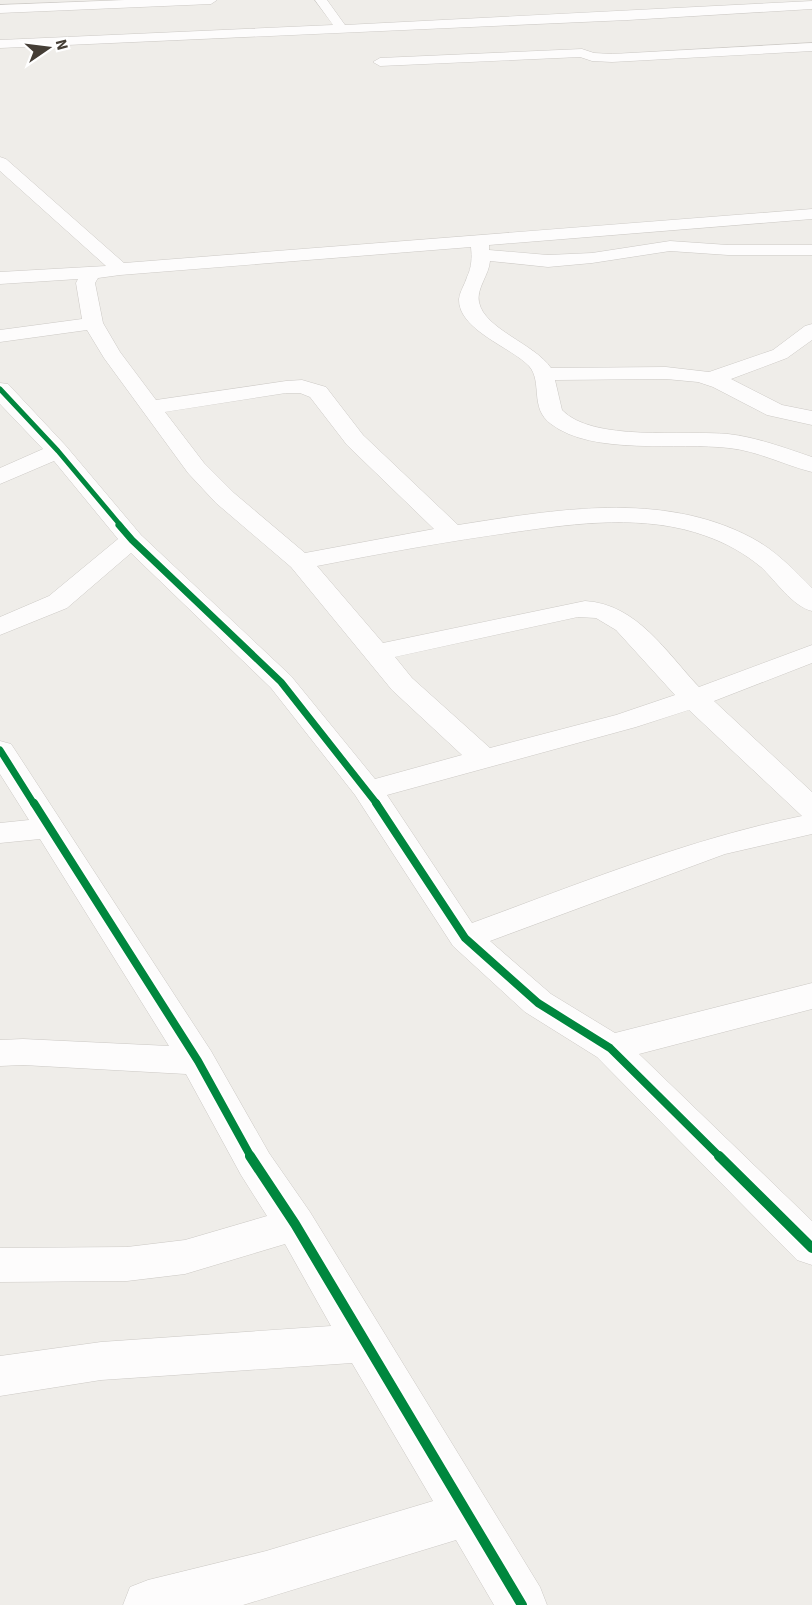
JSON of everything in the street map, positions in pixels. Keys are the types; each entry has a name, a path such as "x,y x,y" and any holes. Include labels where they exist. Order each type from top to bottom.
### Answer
{"street":[{"path":"0,9 107,2 211,0"},
{"path":"321,0 341,28"},
{"path":"0,44 812,5"},
{"path":"483,7 506,21 551,26 566,35 582,53"},
{"path":"380,62 582,53 592,57 612,58 812,47"},
{"path":"0,162 120,268"},
{"path":"0,278 65,273 92,274 120,268 480,247 812,214"},
{"path":"480,247 548,261 592,258 670,246 728,250 812,250"},
{"path":"480,247 480,270 470,294 473,309 485,327 536,363 544,374 547,405 558,419 569,426 619,436 741,443 812,465"},
{"path":"92,274 85,283 93,322 111,354 153,407 196,468 225,498 300,562 412,694 485,760"},
{"path":"0,336 93,322"},
{"path":"712,378 780,354 812,330"},
{"path":"544,374 666,373 712,378 775,410 812,418"},
{"path":"153,407 286,387 302,386 313,389 355,440 452,533"},
{"path":"2,396 58,451 132,540 281,682 368,790 465,938 538,1003 610,1048 812,1248"},
{"path":"0,477 58,451"},
{"path":"300,562 452,533 570,518 620,515 667,518 690,523 742,542 768,560 812,603"},
{"path":"0,627 58,602 132,540"},
{"path":"376,653 578,609 602,610 626,624 693,698 812,808"},
{"path":"368,790 626,721 812,653"},
{"path":"0,750 198,1061 255,1164 295,1224 522,1605"},
{"path":"465,938 713,847 752,836 812,824"},
{"path":"0,832 50,828"},
{"path":"610,1048 812,996"},
{"path":"0,1053 23,1052 198,1061"},
{"path":"0,1265 127,1264 185,1257 295,1224"},
{"path":"0,1376 101,1361 364,1343"},
{"path":"148,1605 266,1575 466,1514"}],"cycle path":[{"path":"0,389 58,451 132,540 281,682 368,790 465,938 538,1003 610,1048 812,1248"},
{"path":"0,750 198,1061 255,1164 295,1224 522,1605"}]}
